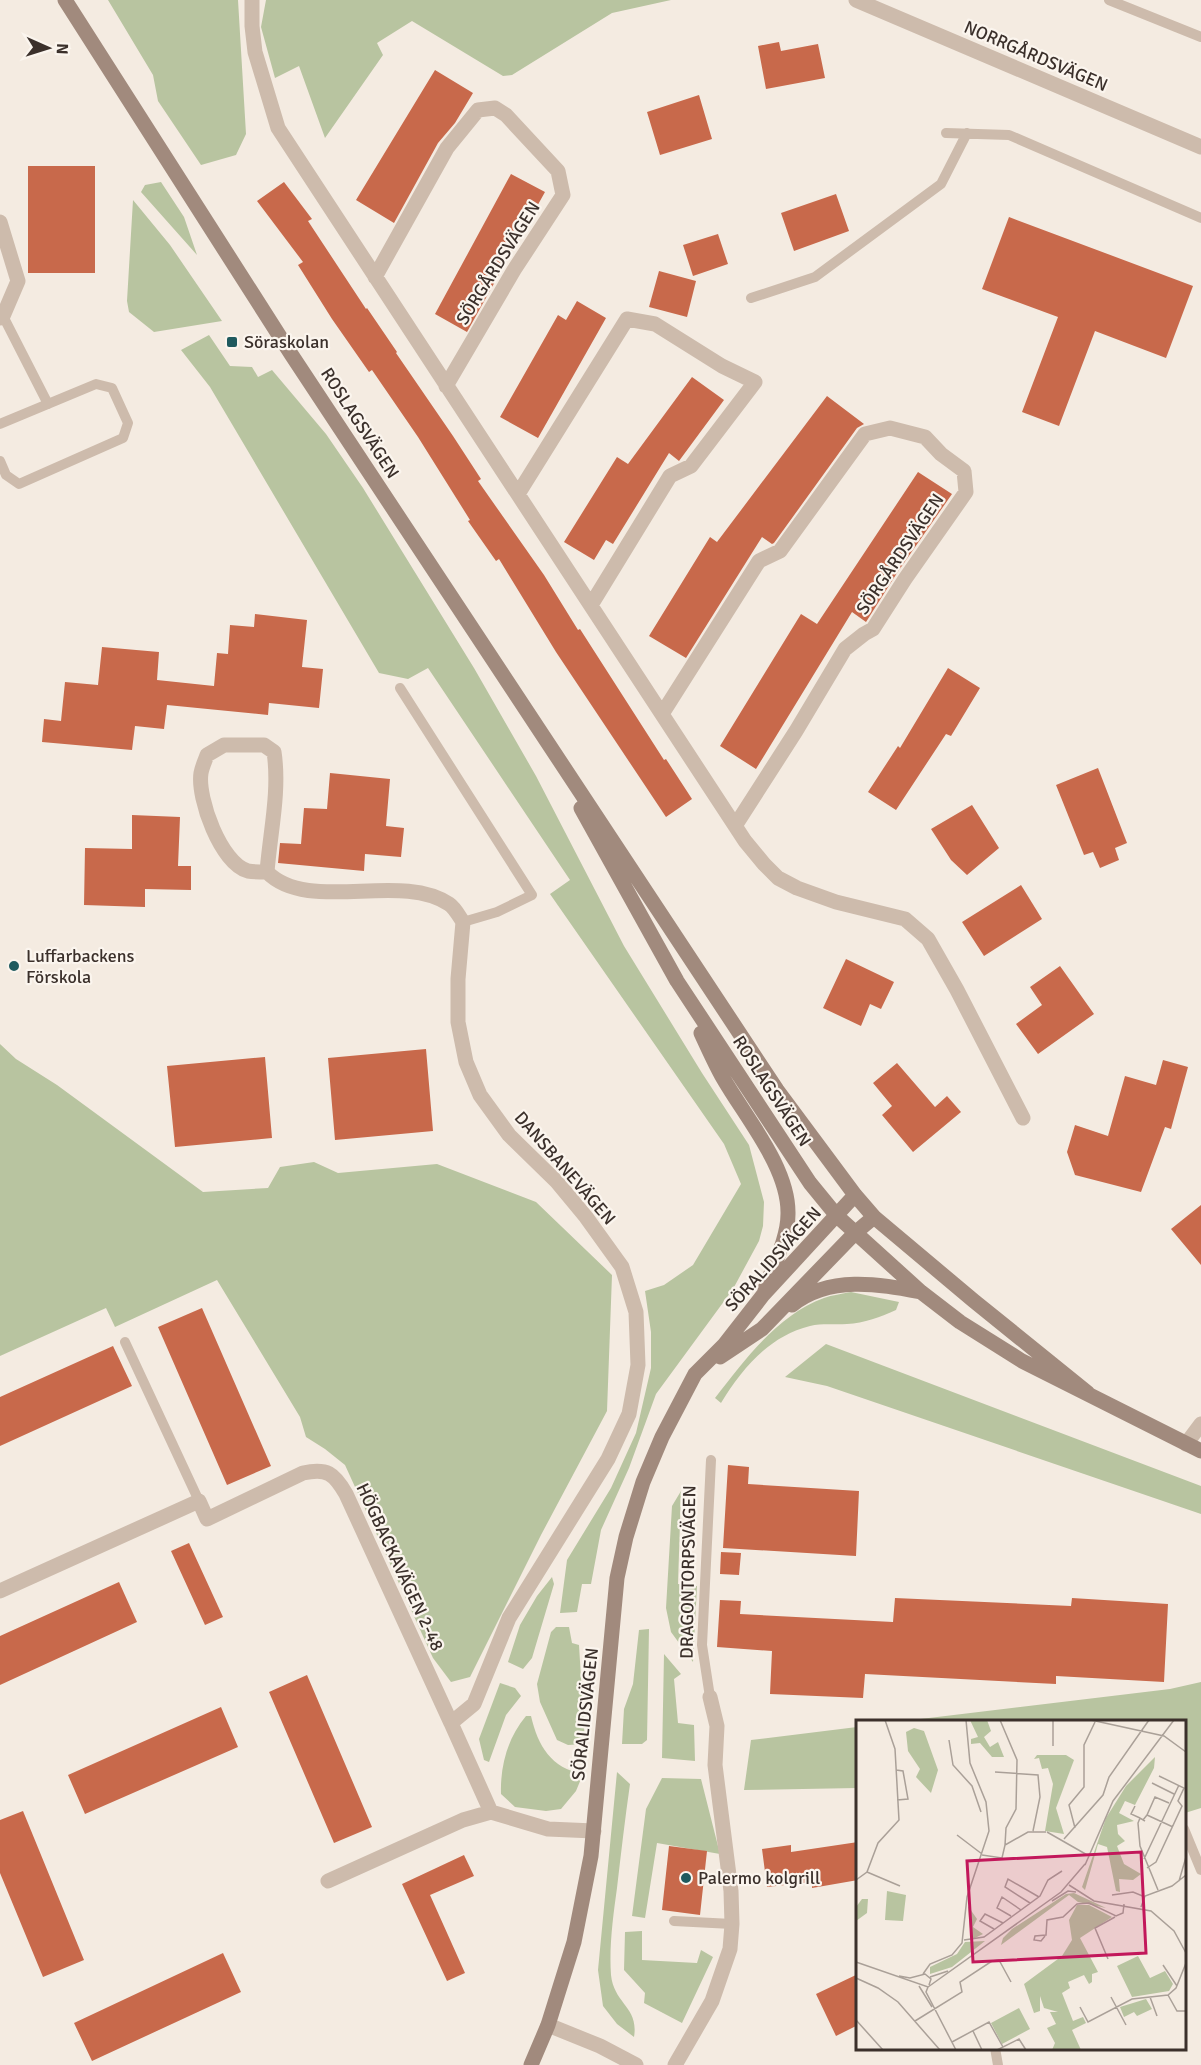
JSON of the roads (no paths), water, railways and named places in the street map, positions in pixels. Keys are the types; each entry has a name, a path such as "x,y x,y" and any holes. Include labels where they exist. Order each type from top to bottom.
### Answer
{"main road":[{"name":"ROSLAGSVÄGEN","path":"65,0 291,354 777,1090 874,1217 1088,1393"},
{"name":"ROSLAGSVÄGEN","path":"529,713 677,981 810,1183 837,1216 921,1292 960,1322 1022,1360 1201,1451"},
{"path":"677,981 722,1076 780,1172 786,1192 788,1216 764,1295"},
{"name":"SÖRALIDSVÄGEN","path":"531,2065 548,2025 574,1942 591,1856 617,1578 626,1537 643,1482 662,1437 694,1374 724,1345 764,1295 855,1195"},
{"name":"SÖRALIDSVÄGEN","path":"694,1374 762,1329 855,1233 874,1217"},
{"path":"762,1329 800,1299 840,1284 883,1285 921,1292"}],"street":[{"path":"252,0 255,52 278,128 735,825 764,864 778,878 797,888 836,902 905,919 928,939 1023,1118"},
{"name":"NORRGÅRDSVÄGEN","path":"856,0 1201,147"},
{"name":"SÖRGÅRDSVÄGEN","path":"375,277 447,148 478,110 495,108 506,115 558,171 563,195 514,270 446,386"},
{"path":"0,222 18,281 2,317"},
{"path":"518,494 627,319 655,324 722,366 755,382 691,466 670,476 591,605"},
{"name":"SÖRGÅRDSVÄGEN","path":"662,714 759,561 780,551 865,434 890,428 925,437 941,454 964,471 966,492 873,629 845,650 735,825"},
{"path":"267,872 275,787 274,752 264,745 225,745 207,755 201,774 203,793 210,822 222,848 246,871 267,872 275,880 291,887 319,890 408,891 434,896 451,906 463,922"},
{"name":"DANSBANEVÄGEN","path":"452,1723 474,1704 508,1618 608,1459 629,1414 638,1365 636,1312 622,1268 557,1182 509,1135 480,1095 466,1062 458,1022 458,979 463,922"},
{"path":"1186,1444 1201,1424"},
{"name":"HÖGBACKAVÄGEN 2-48","path":"199,1501 207,1519 303,1473 316,1470 328,1472 337,1479 452,1723"},
{"path":"0,1591 199,1501"},
{"name":"DRAGONTORPSVÄGEN","path":"675,2065 712,2001 730,1949 731,1891 715,1765 717,1726 710,1697"},
{"path":"452,1723 491,1812"},
{"path":"328,1881 463,1820 491,1812 548,1829 594,1831"},
{"path":"548,2025 600,2046 636,2065"}],"lane":[{"path":"1110,0 1201,37"},
{"path":"946,133 1009,135 1201,218"},
{"path":"751,298 815,277 941,184 967,134"},
{"path":"2,317 48,404"},
{"path":"0,424 96,384 112,388 128,423 123,438 19,484 6,475 0,461"},
{"path":"400,688 532,895 497,912 463,922"},
{"path":"125,1342 199,1501"},
{"name":"DRAGONTORPSVÄGEN","path":"710,1697 702,1645 711,1460"},
{"path":"1186,1832 1201,1870"},
{"path":"674,1921 732,1924"},
{"path":"995,2050 998,2065"}],"place":[{"name":"Söraskolan","path":"232,342"},
{"name":"Luffarbackens Förskola","path":"14,966"},
{"name":"Palermo kolgrill","path":"686,1878"}]}
